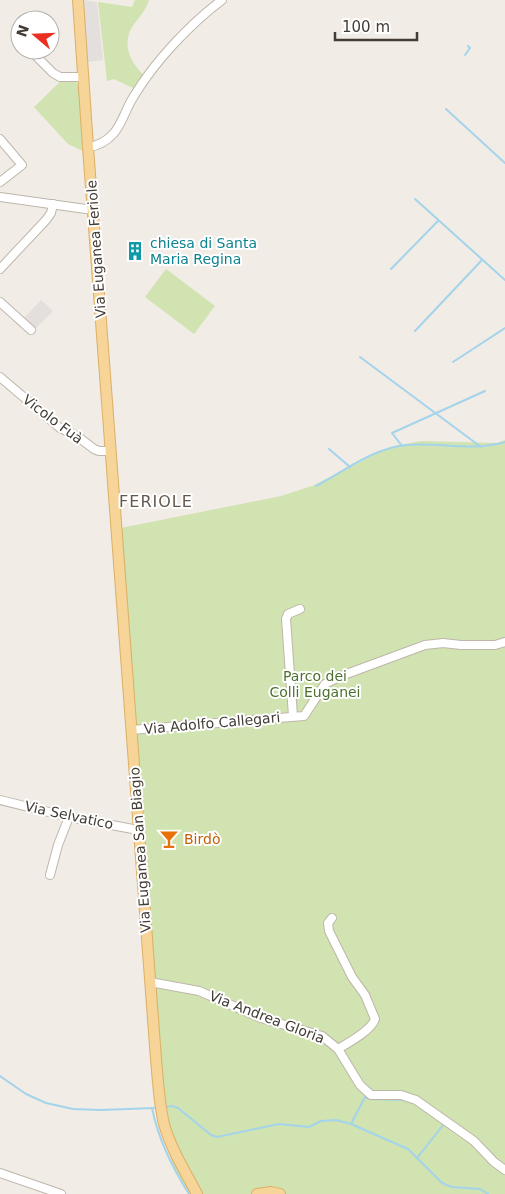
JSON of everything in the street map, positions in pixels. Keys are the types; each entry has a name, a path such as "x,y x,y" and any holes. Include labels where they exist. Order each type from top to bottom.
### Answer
{"main road":[{"name":"Via Euganea Feriole","path":"78,0 114,498"},
{"name":"Via Euganea San Biagio","path":"114,498 150,982 163,1118 175,1152 197,1194"},
{"path":"257,1194 271,1192 280,1194"}],"street":[{"path":"88,147 98,145 114,132 134,96 155,67 216,1"},
{"path":"40,60 53,74 60,77 84,77"},
{"path":"0,139 22,165 0,182"},
{"path":"0,197 93,210"},
{"path":"0,269 46,220 54,204"},
{"path":"0,302 31,330"},
{"name":"Vicolo Fuà","path":"0,378 60,428 77,436 94,449 110,451"},
{"name":"Via Adolfo Callegari","path":"293,716 286,619 288,614 300,609"},
{"name":"Via Adolfo Callegari","path":"131,730 304,716 325,684 341,676 425,645 444,643 495,645 505,642"},
{"name":"Via Selvatico","path":"0,800 69,817 138,830"},
{"path":"50,875 58,845 69,817"},
{"name":"Via Andrea Gloria","path":"150,982 200,991 261,1018 322,1036 338,1049 369,1028 374,1024 375,1020 365,995 352,977 329,931 328,923 332,918"},
{"path":"338,1049 367,1093 370,1095 401,1095 416,1100 474,1141 494,1162 505,1170"},
{"path":"0,1172 61,1194"}],"green space":[{"path":"135,0 149,0 128,37 128,49 132,61 144,75 135,89 114,79 107,81 98,2 132,7"},
{"path":"61,81 75,81 80,88 83,151 68,144 34,107"},
{"path":"166,269 215,306 194,334 145,297"},
{"name":"Parco dei Colli Euganei","path":"505,440 505,1194 190,1194 174,1169 158,1118 111,530 281,496 312,486 390,447 421,441 497,443"}],"shaded area":[{"path":"83,0 97,2 103,60 88,62"},
{"path":"41,300 53,311 32,332 21,321"}],"waterway":[{"path":"465,55 470,48 468,46"},
{"path":"446,109 505,163"},
{"path":"415,199 505,280"},
{"path":"391,269 438,221"},
{"path":"415,331 482,260"},
{"path":"453,362 505,328"},
{"path":"360,357 481,447"},
{"path":"402,446 392,433 485,391"},
{"path":"316,486 371,455 394,447 419,444 469,447 505,442"},
{"path":"329,449 350,467"},
{"path":"0,1076 26,1094 46,1103 73,1109 154,1108"},
{"path":"351,1124 365,1097 370,1099 405,1100"},
{"path":"166,1107 178,1108 211,1135 217,1137 279,1124 309,1127 321,1121 336,1120 351,1124 408,1149 442,1183 452,1187 480,1189 488,1194"},
{"path":"152,1108 166,1153 189,1194"},
{"path":"417,1158 444,1124 442,1123"}],"place":[{"name":"chiesa di Santa Maria Regina","path":"135,251"},
{"name":"Birdò","path":"169,839"}],"district":[{"name":"FERIOLE","path":"156,501"}]}
